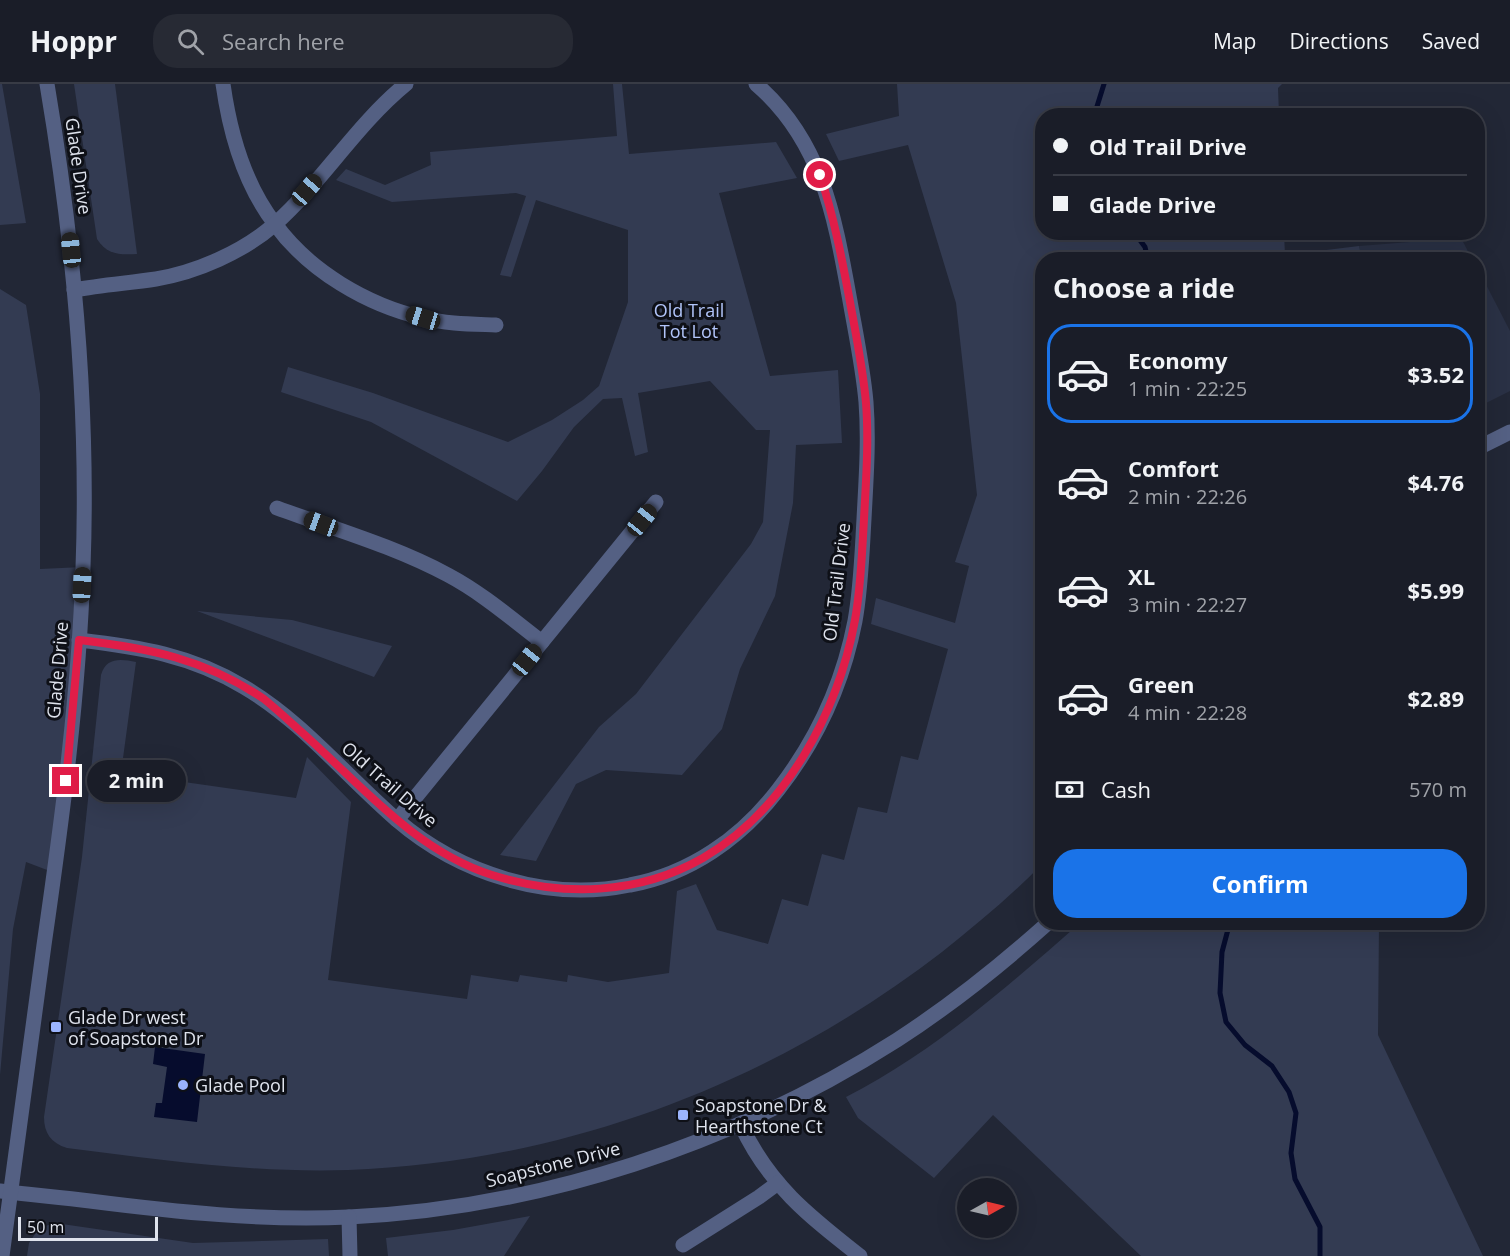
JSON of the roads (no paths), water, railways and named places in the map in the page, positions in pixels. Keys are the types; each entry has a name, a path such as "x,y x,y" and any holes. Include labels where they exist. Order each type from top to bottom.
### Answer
{"street":[{"name":"Glade Drive","path":"2,1256 5,1191 66,781 83,567 84,469 81,371 60,162 46,84"},
{"path":"223,84 228,118 238,154 251,185 274,224 297,249 327,274 387,307 423,318 461,324 496,325"},
{"path":"74,290 157,279 190,270 252,241 274,224 378,109 406,84"},
{"name":"Old Trail Drive","path":"79,640 134,646 172,655 208,668 241,685 267,702 397,820 425,842 489,874 560,890 597,890 631,885 664,876 693,863 720,848 742,831 769,803 794,770 816,734 847,657 856,618 861,576 867,446 866,402 860,357 832,211 820,175 800,134 771,97 756,84"},
{"path":"1485,444 1510,432"},
{"path":"397,820 656,502"},
{"path":"277,508 410,556 450,576 485,598 542,642"},
{"name":"Soapstone Drive","path":"5,1191 166,1211 306,1218 401,1214 535,1192 636,1164 741,1125 837,1076 897,1040 953,1001 1040,930"},
{"path":"741,1125 752,1149 803,1211 860,1256"},
{"path":"682,1245 778,1183"},
{"path":"349,1217 350,1256"}],"waterway":[{"path":"1096,108 1104,84"},
{"path":"1140,240 1146,252"},
{"path":"1228,930 1222,952 1220,993 1226,1022 1245,1045 1272,1066 1289,1092 1296,1113 1291,1153 1295,1179 1320,1227 1320,1256"}],"place":[{"name":"Glade Dr west of Soapstone Dr","path":"56,1027"},
{"name":"Glade Pool","path":"183,1085"},
{"name":"Soapstone Dr & Hearthstone Ct","path":"683,1115"}],"park label":[{"name":"Old Trail Tot Lot","path":"689,320"}]}
